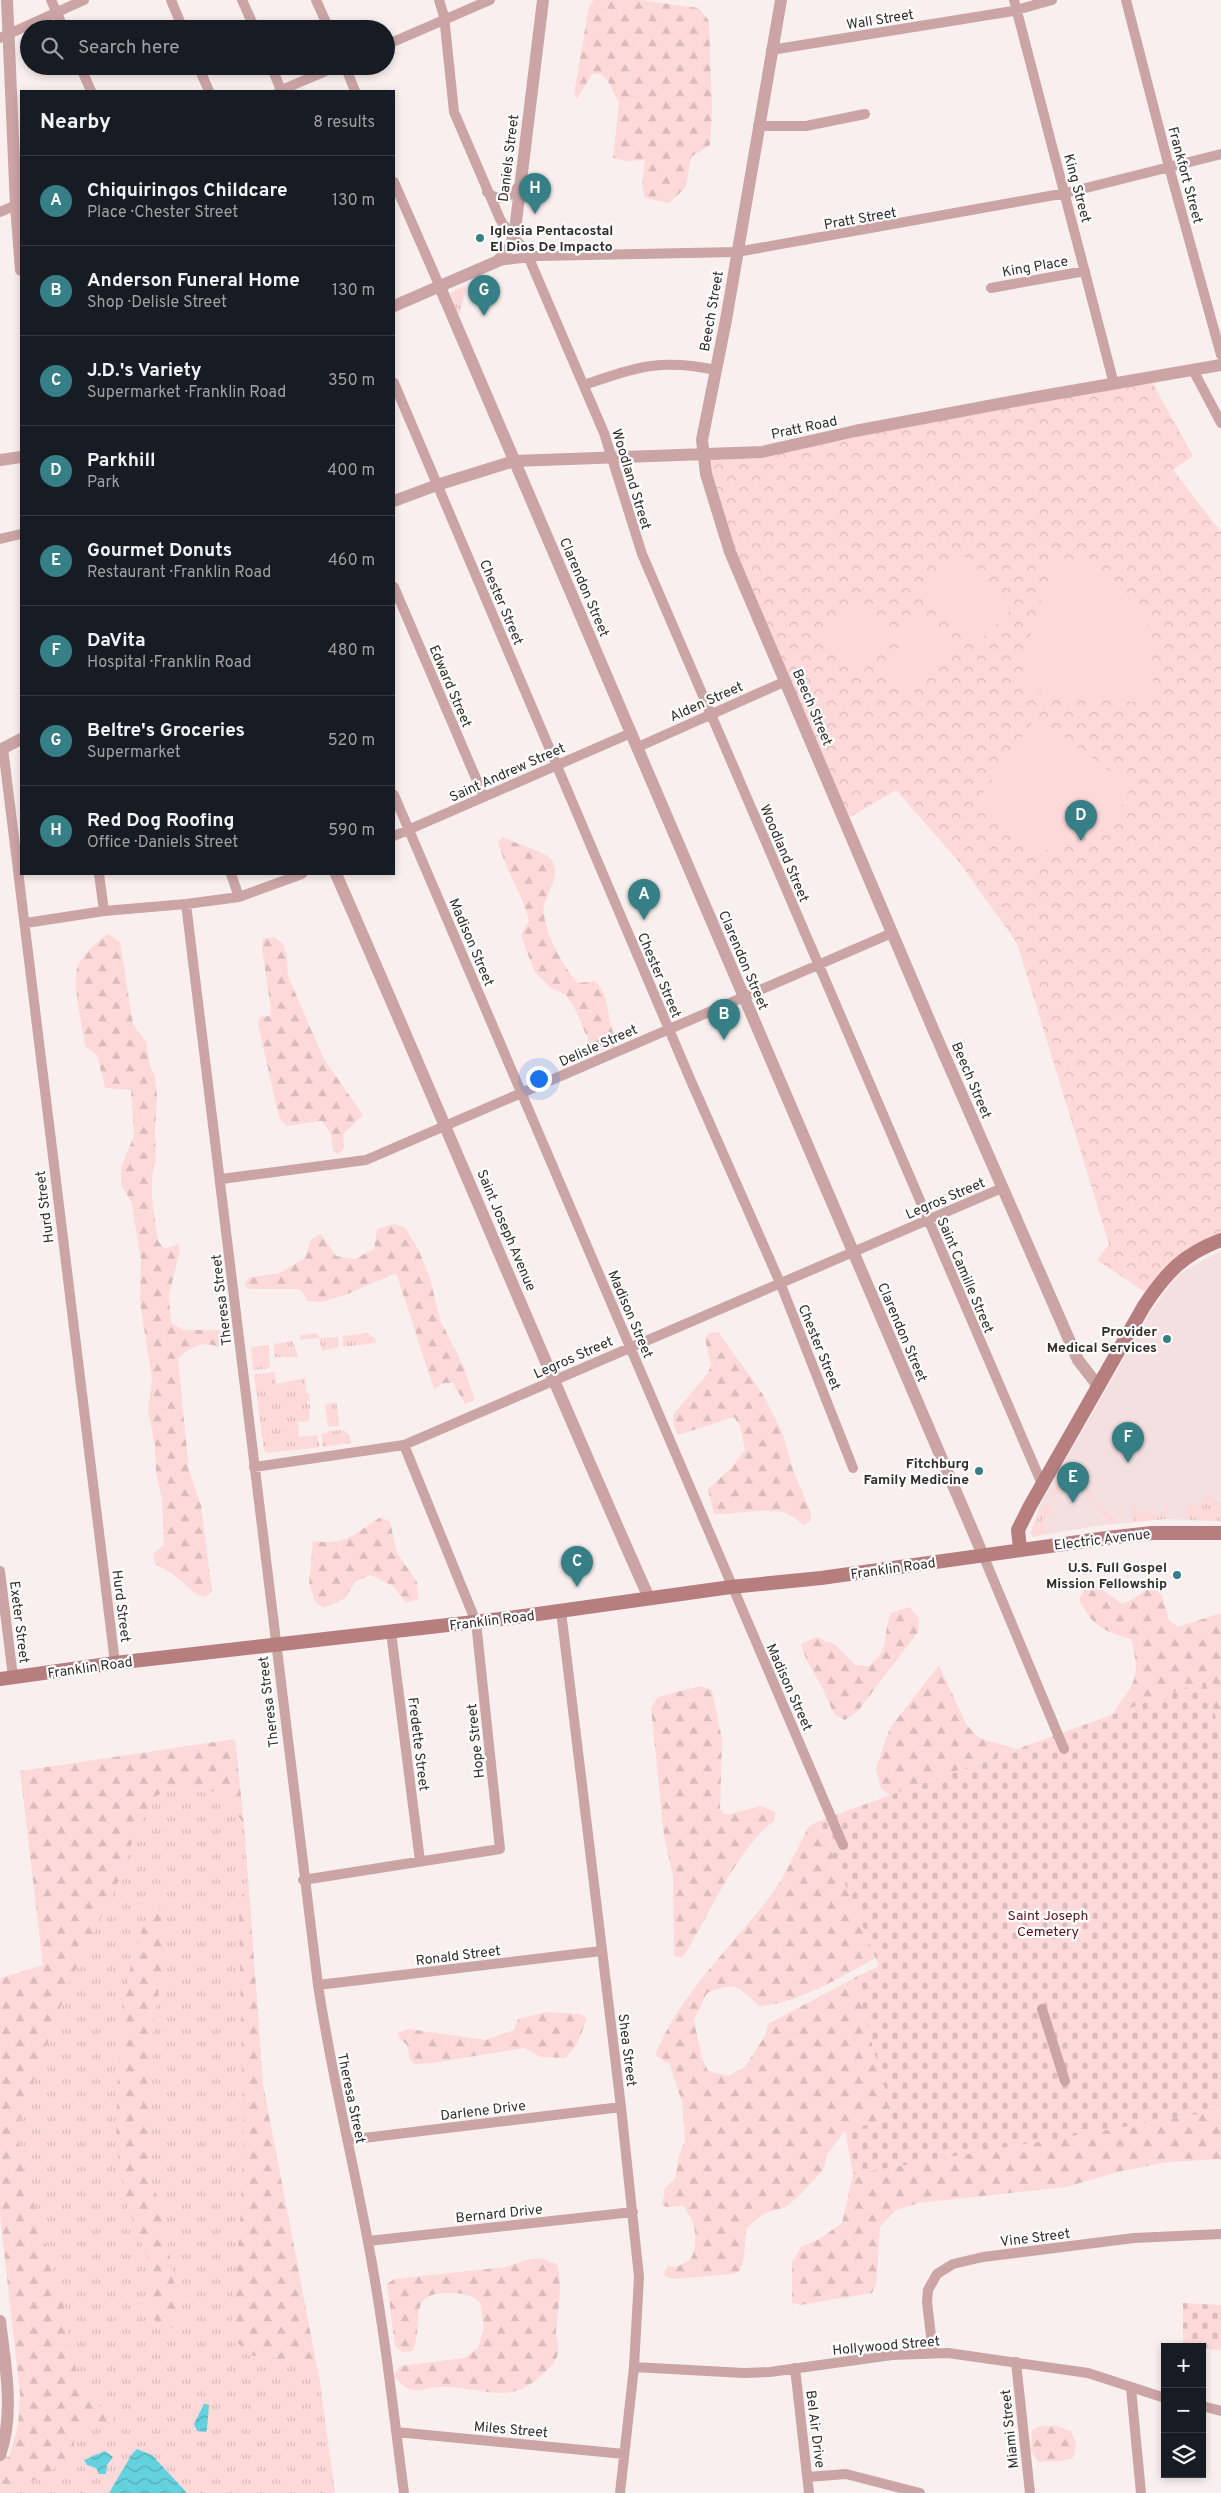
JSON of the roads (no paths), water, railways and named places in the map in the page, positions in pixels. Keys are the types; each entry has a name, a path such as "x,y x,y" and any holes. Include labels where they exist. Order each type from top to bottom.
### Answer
{"main road":[{"path":"1020,1548 1018,1530 1042,1484 1144,1306 1166,1275 1186,1257 1221,1240"},
{"name":"Electric Avenue","path":"983,1555 1020,1548 1152,1533 1221,1534"},
{"name":"Franklin Road","path":"6,1678 115,1663 476,1622 731,1587 821,1578 983,1555"}],"street":[{"path":"7,0 4,36 13,122 20,248"},
{"path":"51,0 60,20"},
{"path":"39,20 84,0"},
{"path":"171,0 179,20"},
{"path":"242,0 251,20"},
{"path":"316,0 325,20"},
{"name":"Woodland Street","path":"439,0 445,20 454,112 487,192 507,232 519,240 528,256 584,385 612,458 642,554 819,966"},
{"path":"395,41 490,0"},
{"name":"Daniels Street","path":"498,261 511,246 513,237 543,0"},
{"name":"Beech Street","path":"781,0 702,440 715,507 730,552 1002,1188 1078,1360 1099,1387"},
{"name":"Wall Street","path":"771,50 1052,0"},
{"name":"Frankfort Street","path":"1126,0 1169,167 1221,356"},
{"name":"King Street","path":"1016,5 1114,384"},
{"path":"4,36 20,29"},
{"path":"84,75 91,90"},
{"path":"202,75 208,90"},
{"path":"274,75 280,90"},
{"path":"282,90 317,75"},
{"path":"349,75 355,90"},
{"path":"758,126 806,126 865,114"},
{"path":"13,122 20,138"},
{"name":"Pratt Street","path":"498,261 528,256 736,252 1066,193 1221,154"},
{"name":"Clarendon Street","path":"395,184 632,732 743,998 983,1555 1064,1749"},
{"path":"487,192 498,198 504,198 515,192 520,184"},
{"path":"0,212 18,204"},
{"path":"395,306 498,261"},
{"name":"King Place","path":"990,288 1085,271"},
{"path":"584,385 635,368 661,364 684,363 716,370"},
{"name":"Pratt Road","path":"395,501 437,485 514,461 762,452 874,427 1221,365"},
{"path":"1193,370 1221,423"},
{"name":"Chester Street","path":"395,385 668,1029 781,1285 853,1468"},
{"path":"0,460 20,457"},
{"path":"0,539 20,534"},
{"name":"Edward Street","path":"395,589 484,797"},
{"name":"Alden Street","path":"638,747 710,713 786,681"},
{"name":"Saint Andrew Street","path":"395,836 632,732"},
{"path":"2,749 20,740"},
{"name":"Hurd Street","path":"2,749 26,923 46,1104 115,1663"},
{"name":"Madison Street","path":"395,798 843,1845"},
{"path":"99,875 104,911"},
{"path":"231,875 240,897"},
{"path":"26,923 104,911 240,897 299,875"},
{"name":"Saint Joseph Avenue","path":"336,875 447,1125 554,1381 650,1598"},
{"name":"Theresa Street","path":"186,904 205,1069 221,1179 274,1645 303,1880 329,2057 368,2242 404,2493"},
{"name":"Delisle Street","path":"221,1179 366,1160 892,933"},
{"name":"Saint Camille Street","path":"819,966 1042,1484"},
{"name":"Legros Street","path":"254,1467 404,1445 631,1346 781,1285 1002,1188"},
{"name":"Hope Street","path":"303,1880 500,1849 476,1622 404,1445"},
{"name":"Exeter Street","path":"0,1572 6,1678"},
{"name":"Shea Street","path":"561,1611 622,2107 633,2212 639,2296 634,2367 620,2493"},
{"name":"Fredette Street","path":"391,1632 420,1861"},
{"name":"Ronald Street","path":"318,1985 602,1951"},
{"path":"1042,2009 1065,2081"},
{"name":"Darlene Drive","path":"347,2140 622,2107"},
{"name":"Bernard Drive","path":"368,2242 633,2212"},
{"name":"Vine Street","path":"933,2353 927,2302 928,2290 937,2274 954,2264 983,2257 1134,2238 1221,2234"},
{"path":"0,2321 6,2378 6,2422 0,2455"},
{"name":"Hollywood Street","path":"634,2367 744,2373 886,2356 933,2353 966,2355 1088,2373 1110,2378 1131,2388 1161,2397"},
{"name":"Miami Street","path":"1016,2362 1030,2493"},
{"name":"Bel Air Drive","path":"795,2368 809,2493"},
{"path":"1131,2388 1141,2493"},
{"path":"1206,2407 1221,2410"},
{"name":"Miles Street","path":"396,2432 624,2454"},
{"path":"808,2477 846,2474 920,2493"}],"water":[{"path":"204,2404 209,2405 206,2432 197,2431 194,2424"},
{"path":"137,2449 152,2455 187,2493 109,2493 132,2454"},
{"path":"105,2451 113,2457 107,2465 106,2474 99,2474 96,2468 87,2465 84,2460"}],"place":[{"name":"Red Dog Roofing","path":"535,214"},
{"name":"Iglesia Pentacostal El Dios De Impacto","path":"480,238"},
{"name":"Beltre's Groceries","path":"484,316"},
{"name":"Parkhill","path":"1081,841"},
{"name":"Chiquiringos Childcare","path":"644,920"},
{"name":"Anderson Funeral Home","path":"724,1040"},
{"name":"Provider Medical Services","path":"1167,1339"},
{"name":"DaVita","path":"1128,1463"},
{"name":"Fitchburg Family Medicine","path":"979,1471"},
{"name":"Gourmet Donuts","path":"1073,1503"},
{"name":"U.S. Full Gospel Mission Fellowship","path":"1177,1575"},
{"name":"J.D.'s Variety","path":"577,1587"}],"park label":[{"name":"Saint Joseph Cemetery","path":"1048,1924"}]}
